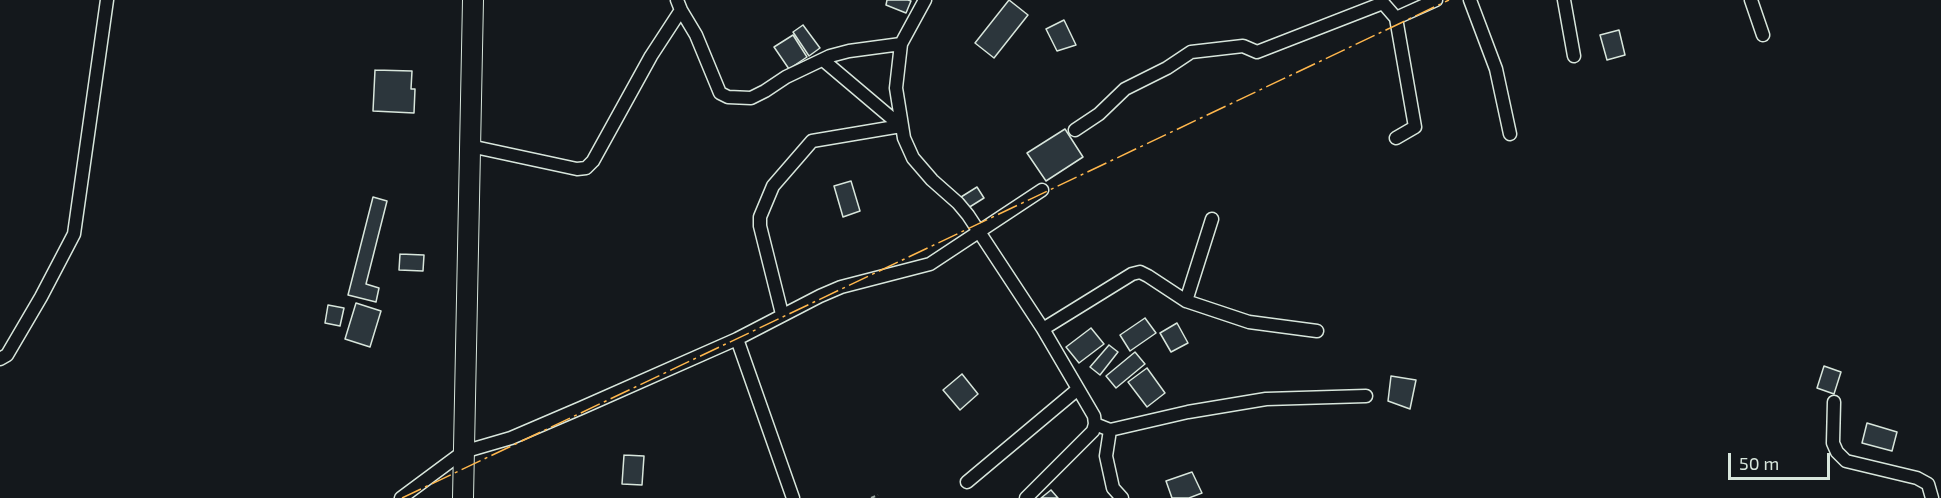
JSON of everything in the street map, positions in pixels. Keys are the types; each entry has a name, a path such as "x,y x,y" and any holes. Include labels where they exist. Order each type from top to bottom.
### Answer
{"main road":[{"path":"463,498 473,0"}],"street":[{"path":"0,359 7,355 74,234 107,0"},
{"path":"925,0 901,44 896,88 904,138 913,158 932,180 958,203 978,231 1043,329 1094,416 1095,424 1092,431 1026,498"},
{"path":"1396,18 1436,0"},
{"path":"1470,0 1496,69 1510,134"},
{"path":"1564,0 1574,56"},
{"path":"1751,0 1763,35"},
{"path":"1075,129 1099,114 1125,88 1167,68 1191,52 1243,46 1257,52 1383,3 1396,18 1415,127 1396,138"},
{"path":"470,146 577,169 586,168 593,161 679,5"},
{"path":"679,5 696,35 720,93 728,97 751,98 823,60 849,51 901,44"},
{"path":"823,60 902,126"},
{"path":"782,314 760,226 760,217 773,186 812,141 902,126"},
{"path":"401,498 463,452 511,438 737,339 782,314 841,287 930,264 1042,190"},
{"path":"1186,301 1212,219"},
{"path":"1043,329 1132,274 1140,272 1186,301 1249,322 1317,331"},
{"path":"737,339 793,498"},
{"path":"967,482 1078,389"},
{"path":"1095,424 1110,430 1188,412 1266,399 1366,396"},
{"path":"1834,402 1833,443 1837,452 1846,460 1917,478 1928,484 1932,498"},
{"path":"1110,430 1106,456 1113,488 1122,498"}],"path":[{"path":"871,498 878,495"}],"building":[{"path":"887,0 911,1 906,13 886,5"},
{"path":"1009,0 1028,15 994,58 975,43"},
{"path":"1064,20 1076,45 1057,51 1046,29"},
{"path":"803,25 820,48 809,56 793,32"},
{"path":"1619,30 1625,55 1607,60 1600,35"},
{"path":"793,35 807,57 789,69 774,47"},
{"path":"375,70 412,71 411,89 415,89 414,113 373,111"},
{"path":"1065,129 1083,157 1046,181 1027,153"},
{"path":"851,181 860,211 843,217 834,186"},
{"path":"977,187 984,198 968,208 961,197"},
{"path":"373,197 387,201 366,284 379,288 376,302 348,295"},
{"path":"400,254 424,255 423,271 399,270"},
{"path":"356,303 381,311 370,347 345,339"},
{"path":"328,305 344,308 340,326 325,323"},
{"path":"1145,318 1156,333 1130,351 1120,335"},
{"path":"1177,323 1188,343 1171,352 1160,333"},
{"path":"1091,328 1104,344 1079,363 1066,347"},
{"path":"1109,345 1118,352 1100,375 1090,367"},
{"path":"1135,352 1145,364 1116,388 1106,376"},
{"path":"1824,366 1841,372 1834,394 1817,388"},
{"path":"1147,368 1165,393 1147,407 1128,382"},
{"path":"962,374 978,394 960,410 943,390"},
{"path":"1391,376 1416,380 1410,409 1388,401"},
{"path":"1867,423 1897,432 1892,451 1862,443"},
{"path":"624,455 644,456 642,485 622,484"},
{"path":"1192,472 1202,493 1189,498 1172,498 1166,481"},
{"path":"1051,490 1058,498 1041,498"}],"power":[{"path":"402,498 1449,0"}]}
